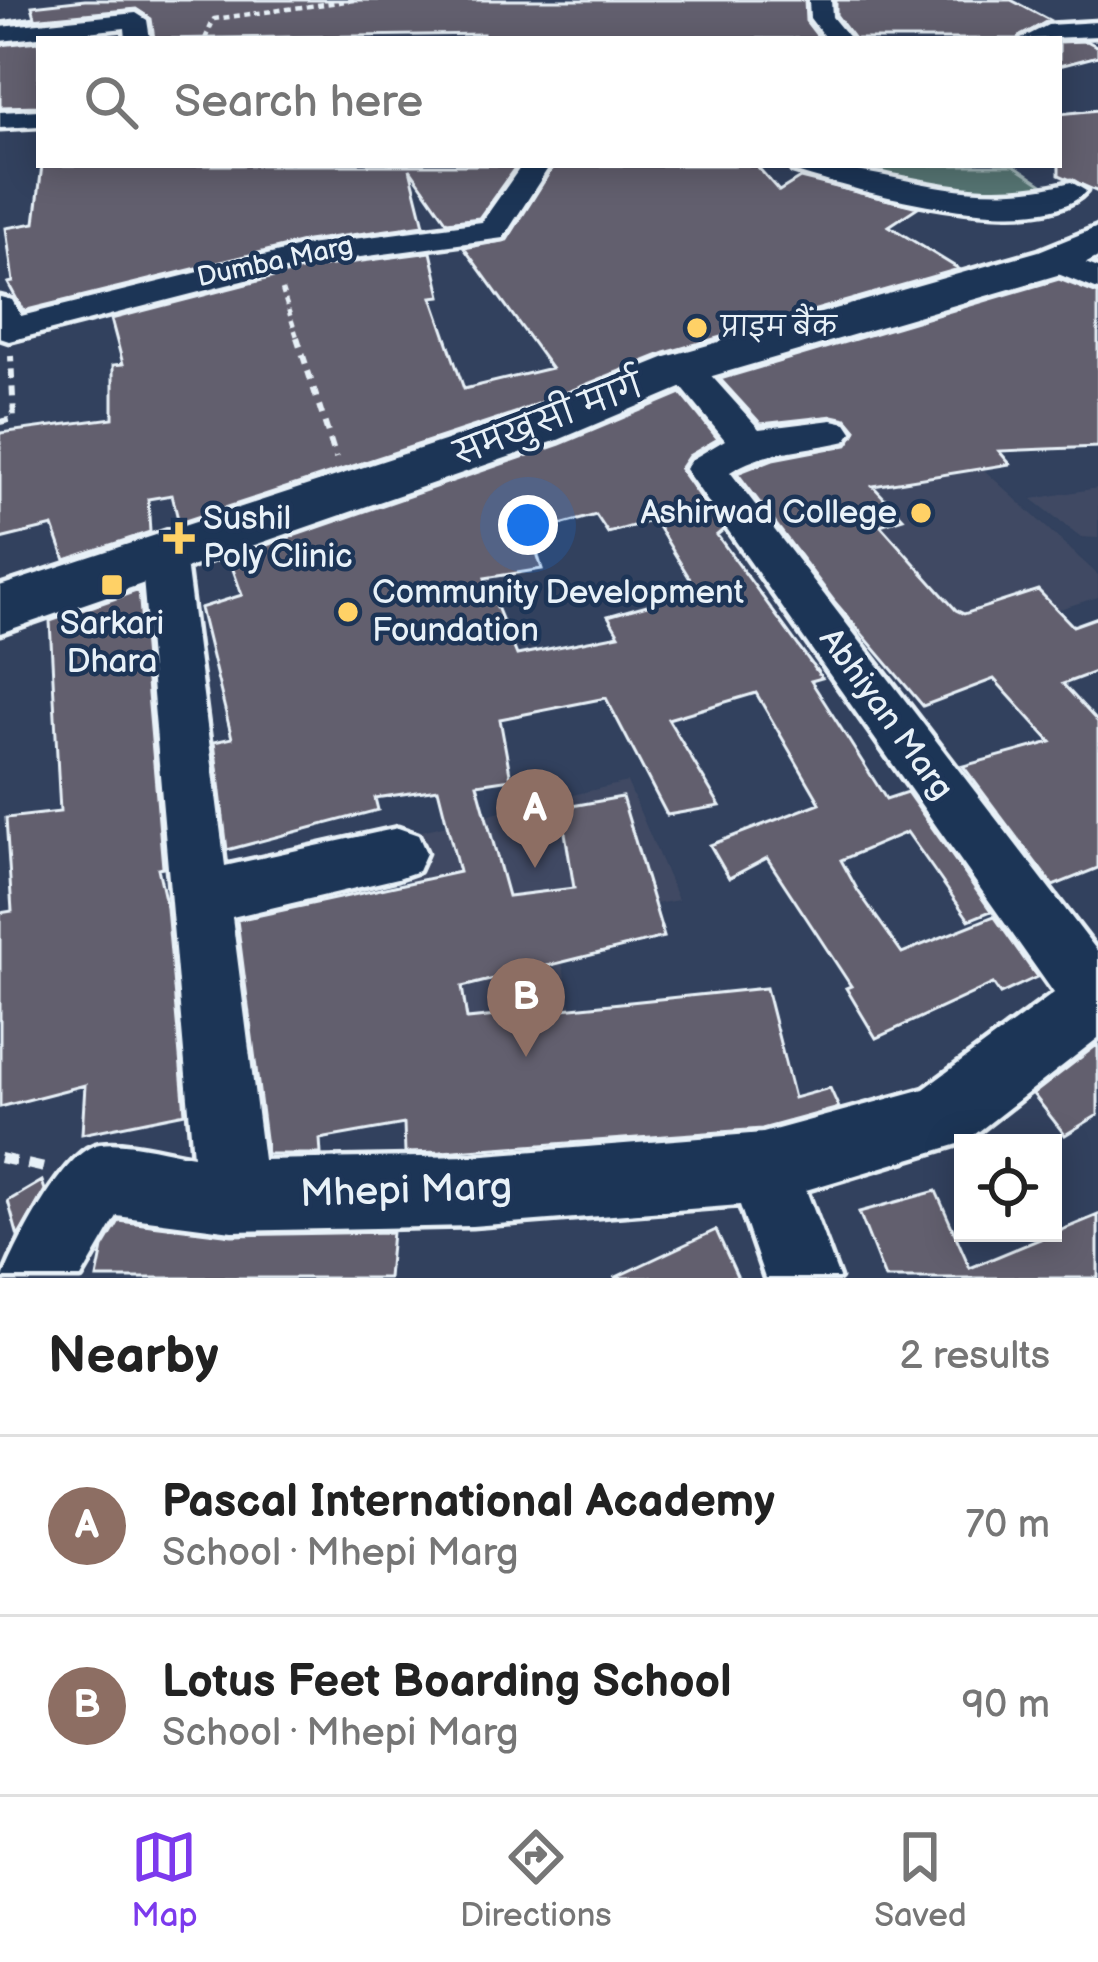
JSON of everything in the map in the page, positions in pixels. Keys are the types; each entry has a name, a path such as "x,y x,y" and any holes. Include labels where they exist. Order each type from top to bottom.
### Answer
{"main road":[{"name":"समखुसी मार्ग","path":"0,610 539,428 684,368 1084,260"}],"street":[{"path":"820,0 821,18 836,36"},
{"path":"0,34 136,20 138,36"},
{"path":"1037,36 1065,28 1098,29"},
{"path":"1,122 36,118"},
{"name":"Dumba Marg","path":"3,323 274,260 403,236 492,231 534,168"},
{"path":"816,168 914,191 1001,204 1084,196"},
{"path":"1040,172 1084,196"},
{"path":"684,368 749,443 832,432"},
{"name":"Abhiyan Marg","path":"749,443 706,470 1097,1000"},
{"path":"164,555 232,1196"},
{"path":"200,898 398,853"},
{"name":"Mhepi Marg","path":"40,1278 100,1179 232,1196 472,1191 763,1168 941,1118 1097,1000"},
{"path":"763,1168 802,1278"}],"path":[{"path":"207,36 214,19 354,0"},
{"path":"274,260 297,347 348,494"},
{"path":"0,422 14,419 3,323"}],"shaded area":[{"name":"Ashirwad College","path":"922,413 1098,575 1098,597 927,650 759,450"},
{"path":"1098,488 1098,538 1081,537 1032,499"},
{"path":"627,782 678,900 426,945 397,837"},
{"path":"558,943 602,1155 487,1169 453,960"}],"green space":[{"path":"830,168 1018,168 1050,189 1005,200"}],"building":[{"path":"85,0 805,0 806,21 818,36 154,36 151,19 136,9 0,22 35,17 32,6"},
{"path":"836,0 1011,0 1049,20 1022,36 852,36 836,15"},
{"path":"36,41 36,106 0,107 0,45"},
{"path":"1087,41 1098,47 1098,56 1062,65 1062,42"},
{"path":"1098,110 1098,192 1059,175 1062,114"},
{"path":"42,168 515,168 479,218 447,222 410,169 424,225 307,241 23,311 8,283 13,282 6,228 35,223"},
{"path":"552,168 759,168 779,191 800,178 918,207 889,226 959,269 665,353 518,412 179,523 172,495 148,499 150,532 65,560 53,526 0,539 0,433 113,418 113,365 123,364 111,319 309,268 431,252 441,296 432,297 464,389 551,368 464,248 507,240"},
{"path":"1059,279 1098,294 1098,447 999,451 1010,464 873,486 903,518 880,525 956,610 964,614 1038,590 1073,626 1098,617 1098,671 1063,684 1098,722 1098,868 1053,886 963,766 1051,742 994,679 923,706 834,601 737,473 773,459 847,445 856,430 847,419 833,416 761,424 720,379"},
{"path":"681,393 718,439 689,456 680,469 723,530 717,535 822,678 811,681 886,799 907,792 991,911 969,920 907,832 841,860 858,891 902,953 994,916 1037,977 1000,994 993,984 876,1038 846,988 851,986 767,858 729,878 710,845 820,803 756,693 668,719 720,806 667,815 606,698 500,719 511,779 477,784 508,896 574,888 561,808 622,797 664,937 462,987 467,1019 766,988 794,1098 830,1088 839,1108 762,1129 441,1152 405,1153 404,1124 320,1139 321,1154 267,1154 237,920 459,872 438,789 375,798 378,810 227,850 214,742 232,738 200,608 242,595 229,558 560,444","holes":["596,515 608,533 654,520 695,587 687,589 690,593 608,616 619,635 517,655 485,578 542,569 531,533"]},
{"path":"139,590 163,867 158,868 167,908 185,1113 82,1134 85,1085 0,1107 0,913 12,911 6,818 60,812 50,621"},
{"path":"1098,1044 1098,1115 1065,1135 1033,1094"},
{"path":"42,1181 45,1190 18,1237 8,1201"},
{"path":"936,1191 954,1242 959,1242 970,1268 1033,1242 1062,1242 1062,1230 1098,1215 1098,1278 885,1278 859,1212"},
{"path":"119,1221 232,1235 392,1232 388,1278 97,1278 103,1248"},
{"path":"716,1230 738,1278 614,1278"}],"place":[{"name":"प्राइम बैंक","path":"697,328"},
{"name":"Ashirwad College","path":"921,513"},
{"name":"Sushil Poly Clinic","path":"179,538"},
{"name":"Sarkari Dhara","path":"112,585"},
{"name":"Community Development Foundation","path":"348,612"},
{"name":"Pascal International Academy","path":"535,868"},
{"name":"Lotus Feet Boarding School","path":"526,1057"}]}
